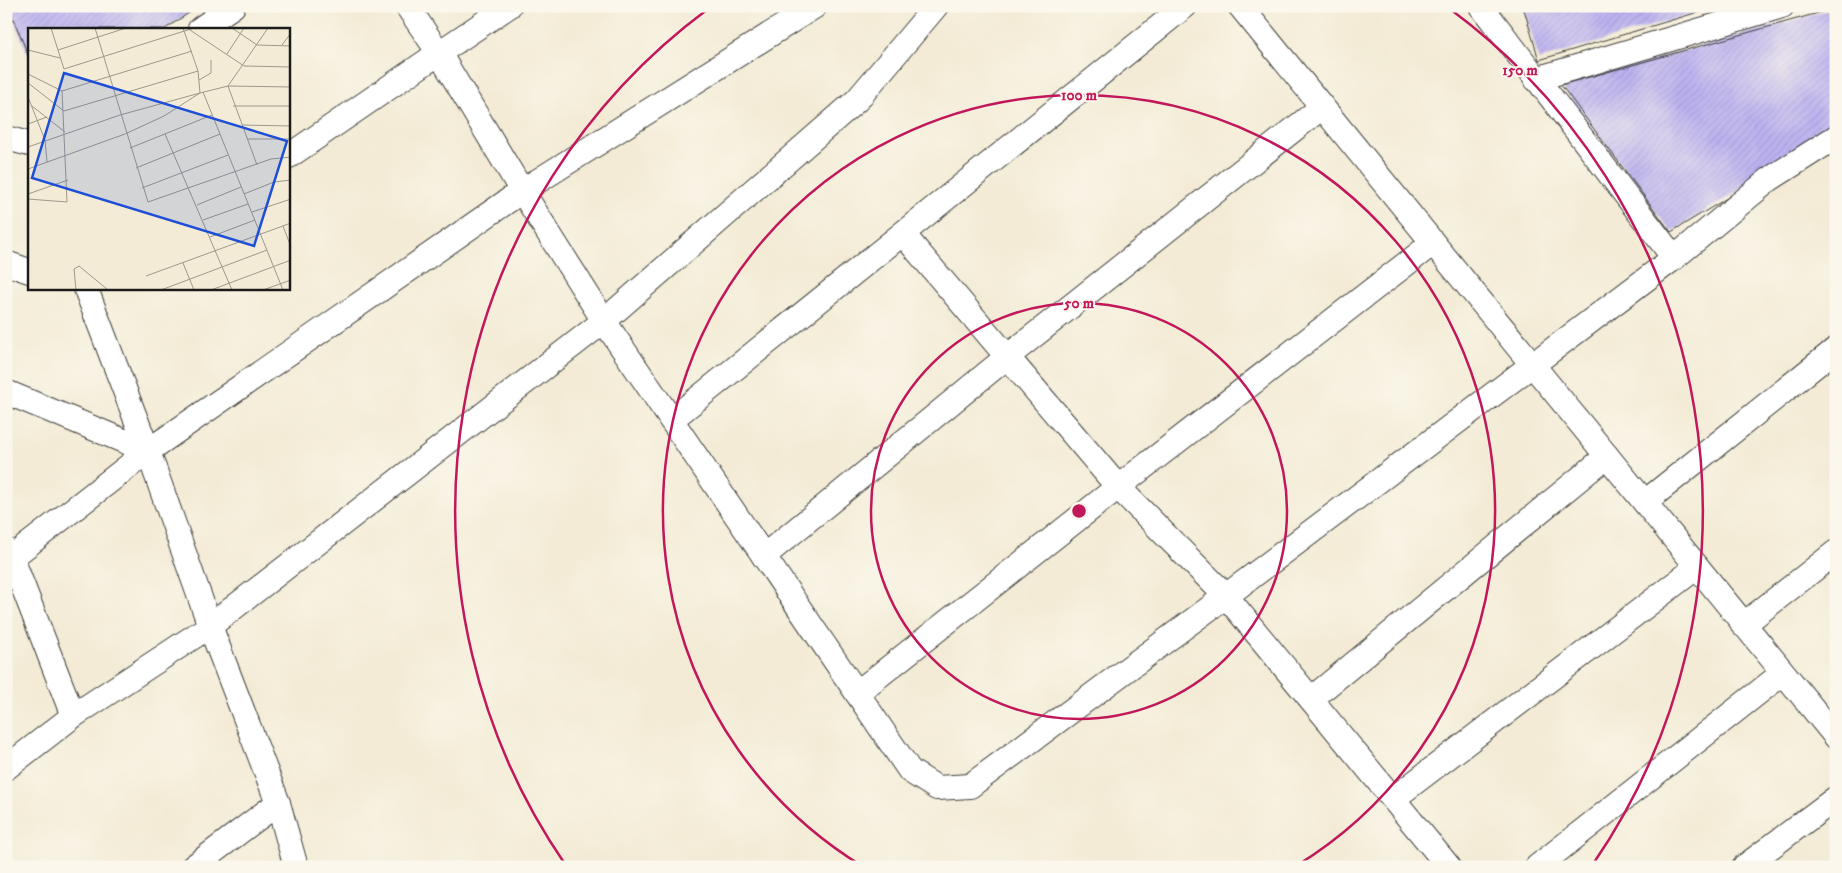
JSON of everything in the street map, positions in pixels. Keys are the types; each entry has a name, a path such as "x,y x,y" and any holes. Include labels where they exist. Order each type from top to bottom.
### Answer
{"street":[{"path":"201,28 233,6"},
{"path":"407,6 439,53 522,191 604,321 671,420 910,771 937,788 970,786 1226,596 1674,258 1770,179 1836,137"},
{"path":"290,155 509,6"},
{"path":"73,716 8,557 148,451 522,191 815,6"},
{"path":"6,768 73,716 210,626 604,321 857,100 936,6"},
{"path":"671,420 1184,6"},
{"path":"1240,6 1836,737"},
{"path":"1482,6 1674,258"},
{"path":"1536,79 1782,6"},
{"path":"764,556 1007,357 1322,107"},
{"path":"6,138 28,144"},
{"path":"903,234 1118,487 1226,596 1449,867"},
{"path":"857,693 1118,487 1433,243"},
{"path":"6,263 28,271"},
{"path":"86,290 148,451 210,626 278,803 296,867"},
{"path":"1645,502 1836,349"},
{"path":"6,392 148,451"},
{"path":"1311,699 1607,456"},
{"path":"1743,625 1836,552"},
{"path":"1393,799 1696,567"},
{"path":"1537,867 1783,673"},
{"path":"1744,867 1836,798"},
{"path":"193,867 278,803"}],"building":[{"path":"8,6 199,6 166,28 28,28 28,55"},
{"path":"1523,6 1715,6 1715,7 1539,60"},
{"path":"1836,8 1836,132 1671,232 1561,85"}]}
